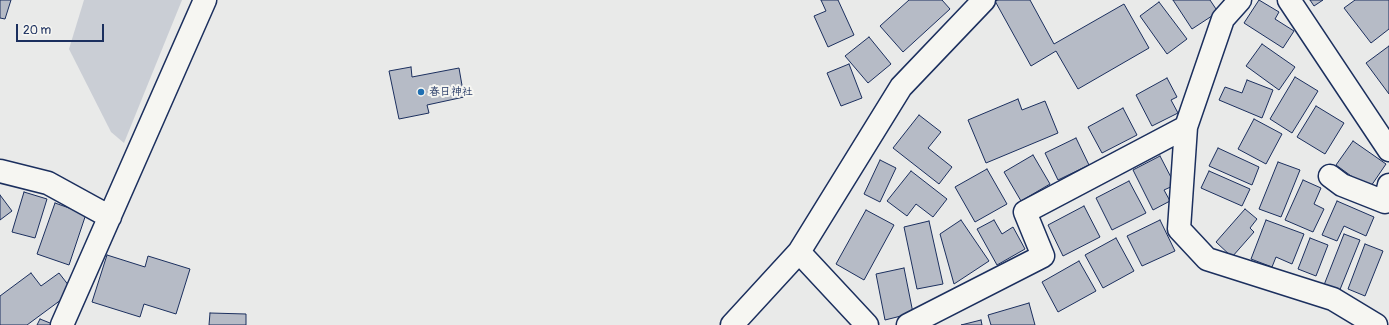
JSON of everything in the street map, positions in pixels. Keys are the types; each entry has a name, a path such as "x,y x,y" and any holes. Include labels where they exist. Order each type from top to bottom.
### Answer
{"street":[{"path":"62,325 205,0"},
{"path":"732,325 799,252 901,87 984,0"},
{"path":"1240,0 1224,19 1186,127 1179,229 1208,259 1333,300 1376,325"},
{"path":"1289,0 1389,150"},
{"path":"908,325 1044,256 1025,212 1186,127"},
{"path":"0,171 48,183 110,216"},
{"path":"1330,176 1342,185 1385,202 1389,185"},
{"path":"799,252 867,325"}],"shaded area":[{"path":"84,0 182,0 124,143 111,132 69,49"}],"building":[{"path":"0,0 11,0 5,19 0,18"},
{"path":"821,0 838,0 854,35 828,47 814,16 826,11"},
{"path":"909,0 942,0 950,9 903,52 880,26"},
{"path":"1030,0 1054,44 1124,4 1149,48 1078,89 1056,51 1031,66 995,1"},
{"path":"1173,0 1210,0 1218,12 1192,29"},
{"path":"1259,0 1279,12 1275,19 1294,31 1283,48 1244,23"},
{"path":"1310,0 1323,0 1314,6"},
{"path":"1355,0 1389,0 1389,29 1371,43 1344,8"},
{"path":"1159,2 1187,39 1167,54 1140,16"},
{"path":"869,37 891,64 868,83 845,56"},
{"path":"1262,44 1295,67 1279,90 1246,66"},
{"path":"1389,46 1389,94 1366,63"},
{"path":"849,64 862,98 841,106 827,73"},
{"path":"411,67 412,77 459,68 464,97 427,105 429,113 399,119 389,71"},
{"path":"1295,77 1318,91 1292,133 1270,119"},
{"path":"1167,78 1177,97 1171,100 1178,113 1152,126 1136,95"},
{"path":"1247,80 1273,90 1262,118 1219,100 1225,87 1242,93"},
{"path":"1018,99 1022,110 1045,101 1058,133 986,163 968,120"},
{"path":"1316,106 1344,123 1325,154 1297,137"},
{"path":"1123,108 1137,135 1102,153 1088,127"},
{"path":"919,115 941,132 928,148 952,167 939,184 893,148"},
{"path":"1254,119 1282,134 1266,164 1238,149"},
{"path":"1076,138 1089,165 1058,180 1045,153"},
{"path":"1353,141 1386,164 1369,189 1336,165"},
{"path":"1218,148 1259,167 1252,185 1209,166"},
{"path":"1033,155 1050,184 1021,201 1004,172"},
{"path":"1160,156 1175,185 1164,190 1170,201 1153,210 1133,170"},
{"path":"880,160 896,168 880,202 864,194"},
{"path":"1278,162 1300,170 1281,217 1259,209"},
{"path":"987,169 1007,204 975,222 955,187"},
{"path":"911,171 947,199 933,217 916,204 907,216 887,201"},
{"path":"1209,171 1250,189 1242,206 1201,188"},
{"path":"1303,180 1321,188 1314,204 1324,209 1313,232 1285,220"},
{"path":"1129,181 1146,213 1112,230 1096,198"},
{"path":"24,192 47,199 35,238 12,232"},
{"path":"0,195 12,211 0,220"},
{"path":"1337,201 1374,217 1366,236 1344,226 1337,241 1322,235"},
{"path":"55,203 86,214 69,265 37,254"},
{"path":"1084,206 1100,237 1063,256 1048,225"},
{"path":"1245,209 1257,219 1250,228 1254,232 1232,257 1216,242"},
{"path":"866,210 894,225 864,280 836,264"},
{"path":"961,220 989,261 954,284 940,234"},
{"path":"994,220 1002,234 1013,227 1025,249 997,265 977,229"},
{"path":"1160,220 1175,251 1142,266 1127,236"},
{"path":"1266,220 1304,234 1292,264 1276,257 1272,267 1251,259"},
{"path":"929,221 943,284 917,289 904,227"},
{"path":"1344,234 1360,240 1339,292 1324,285"},
{"path":"1116,238 1134,271 1103,288 1085,255"},
{"path":"1310,238 1328,245 1316,276 1298,269"},
{"path":"1365,244 1383,251 1365,296 1348,289"},
{"path":"107,255 145,267 148,256 190,269 176,314 144,304 140,317 92,302"},
{"path":"1079,261 1096,291 1058,312 1042,282"},
{"path":"904,268 913,313 885,320 876,274"},
{"path":"31,273 41,286 59,273 73,291 27,325 0,325 0,296"},
{"path":"1029,303 1035,325 991,325 988,315"},
{"path":"210,313 246,314 246,325 209,325"},
{"path":"40,319 55,325 37,325"},
{"path":"981,320 982,325 961,325"}],"place":[{"name":"春日神社","path":"421,92"}]}
